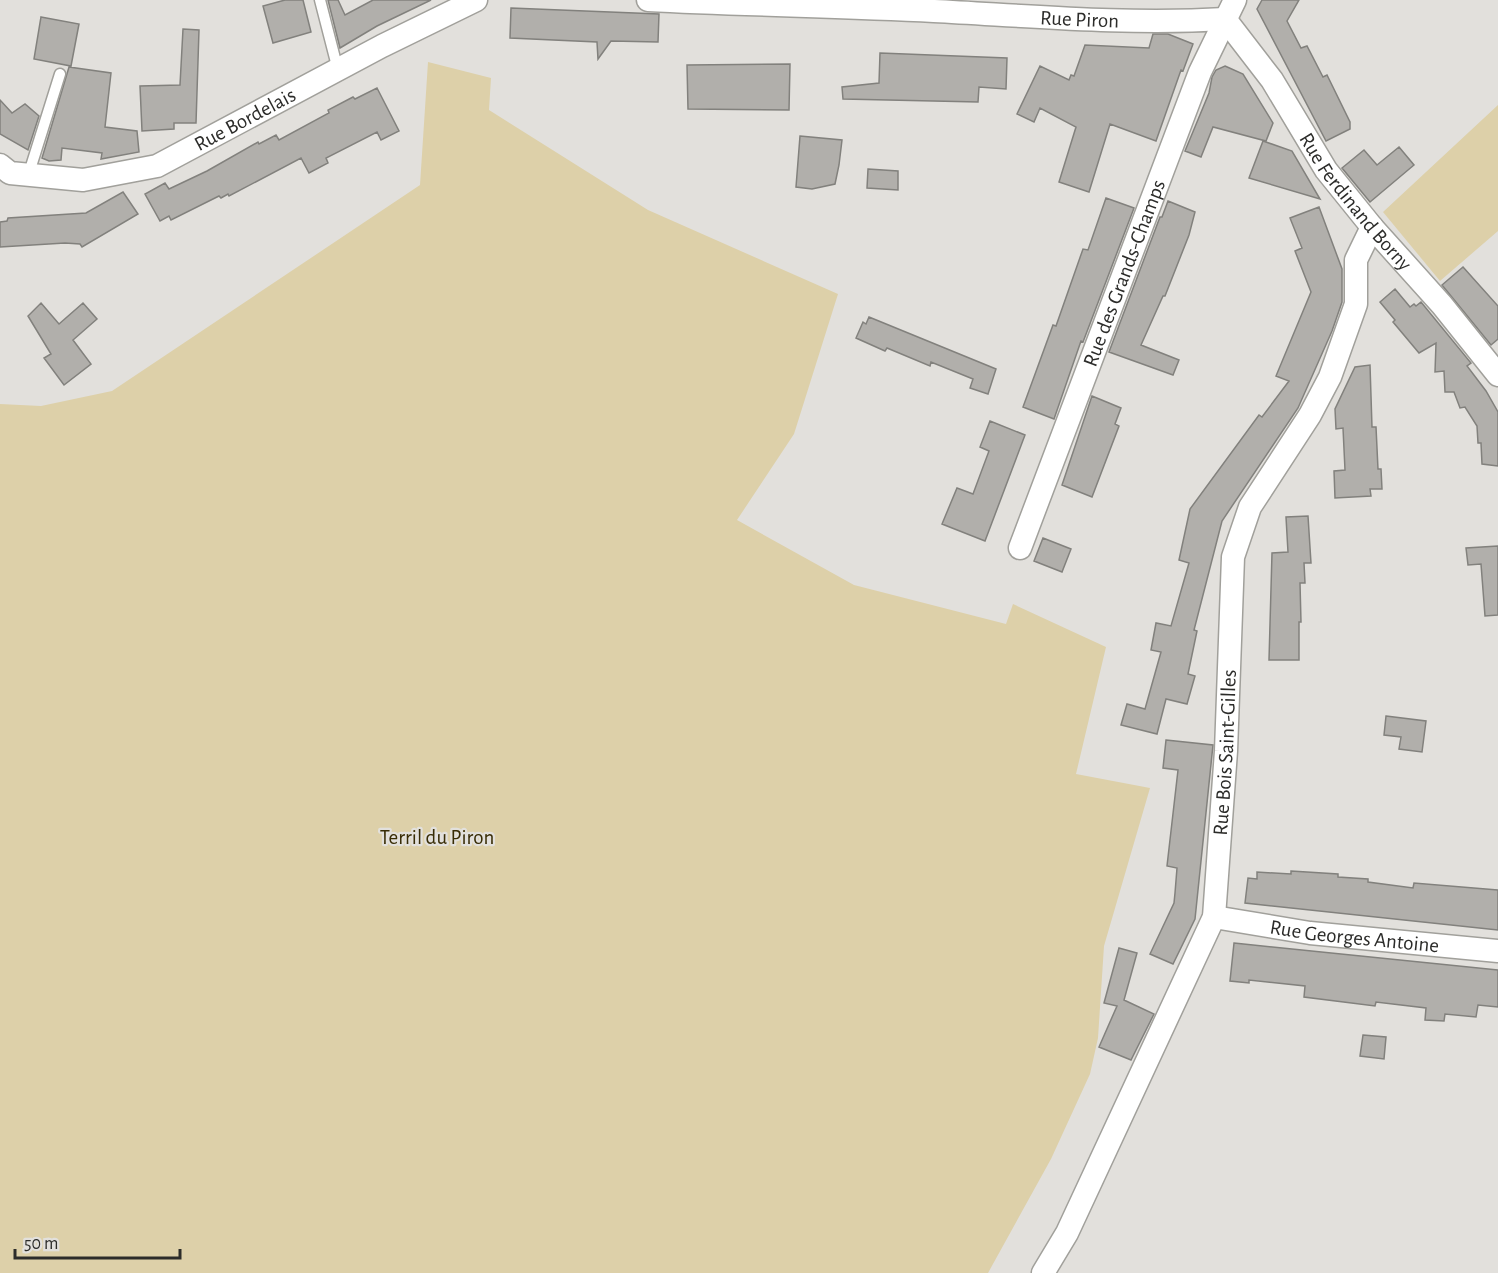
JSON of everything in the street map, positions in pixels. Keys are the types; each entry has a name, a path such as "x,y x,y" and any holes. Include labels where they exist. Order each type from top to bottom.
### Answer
{"street":[{"name":"Rue Bordelais","path":"9,173 83,180 157,166 382,46 477,0"},
{"name":"Rue Piron","path":"648,0 934,6 1053,19 1189,21 1230,10"},
{"name":"Rue Ferdinand Borny","path":"1230,10 1326,170 1372,227 1492,364"},
{"name":"Rue des Grands-Champs","path":"1020,548 1200,72 1230,10"},
{"name":"Rue Bois Saint-Gilles","path":"1042,1273 1067,1233 1214,917 1226,751 1233,557 1250,507 1310,415 1330,377 1356,304 1356,260 1372,227"},
{"name":"Rue Georges Antoine","path":"1214,917 1310,933 1498,951"}],"lane":[{"path":"320,0 338,70"},
{"path":"9,173 60,74"}],"green space":[{"name":"Terril du Piron","path":"428,62 491,78 489,110 648,210 838,294 794,434 737,520 854,585 1006,624 1013,604 1106,647 1076,774 1150,788 1104,946 1098,1038 1090,1074 1051,1159 988,1273 0,1273 0,404 41,406 112,391 420,185"},
{"path":"1498,105 1498,231 1440,281 1383,212"}],"building":[{"path":"285,0 303,0 311,32 273,43 263,6"},
{"path":"328,0 338,0 345,15 373,0 431,0 377,26 340,48"},
{"path":"1262,0 1299,0 1287,21 1301,48 1307,46 1323,77 1327,75 1350,122 1350,129 1326,141 1257,9"},
{"path":"511,8 659,14 658,42 611,41 598,59 597,42 510,38"},
{"path":"41,17 79,24 71,66 34,59"},
{"path":"183,29 199,30 196,123 174,123 174,129 142,131 140,86 180,85"},
{"path":"1153,34 1168,34 1193,44 1183,71 1181,70 1156,141 1110,124 1089,192 1059,182 1076,127 1040,108 1034,122 1017,114 1040,66 1069,80 1071,75 1074,76 1085,45 1149,48"},
{"path":"880,53 1007,58 1006,89 979,87 978,102 843,99 842,87 879,83"},
{"path":"790,64 789,110 688,109 687,65"},
{"path":"1225,66 1243,74 1273,123 1266,141 1213,127 1201,157 1185,151 1209,93 1212,77 1216,70"},
{"path":"69,67 111,73 105,127 137,131 139,152 101,159 102,153 62,148 61,160 49,161 42,158"},
{"path":"377,88 399,131 381,140 377,132 326,158 328,163 309,173 301,158 229,196 228,194 221,198 219,196 171,220 169,216 160,221 145,194 165,183 169,189 207,171 258,142 259,144 276,135 279,140 329,113 328,110"},
{"path":"0,100 12,113 25,104 39,116 28,150 0,134"},
{"path":"800,136 842,140 835,184 812,189 796,187"},
{"path":"1263,141 1292,151 1320,199 1249,178"},
{"path":"1399,147 1414,165 1370,202 1342,168 1364,150 1377,165"},
{"path":"868,169 898,171 898,190 867,188"},
{"path":"123,192 138,214 82,247 80,244 65,243 0,247 0,222 7,221 8,218 86,213"},
{"path":"1106,198 1134,208 1083,342 1081,341 1054,419 1023,407 1053,325 1056,326 1083,249 1088,250"},
{"path":"1168,201 1195,212 1189,235 1165,296 1141,345 1179,360 1173,375 1109,352"},
{"path":"1319,207 1342,269 1342,302 1332,331 1298,408 1222,521 1194,630 1197,631 1188,674 1195,676 1187,704 1166,699 1157,734 1121,725 1127,704 1145,709 1161,652 1151,650 1156,623 1171,626 1189,563 1179,560 1190,509 1259,415 1262,417 1289,381 1276,376 1311,292 1295,251 1302,248 1290,218"},
{"path":"1463,267 1498,306 1498,339 1491,345 1442,285"},
{"path":"1395,289 1410,307 1421,302 1471,363 1467,366 1498,412 1498,466 1482,464 1477,426 1465,407 1460,408 1454,392 1445,392 1444,371 1435,372 1436,343 1419,353 1393,322 1395,320 1380,302"},
{"path":"41,303 59,324 83,303 97,319 73,340 91,364 64,385 44,358 51,354 28,316"},
{"path":"869,317 996,369 988,394 970,388 973,379 931,362 930,366 887,348 885,351 856,338 863,322 866,324"},
{"path":"1370,365 1372,427 1376,427 1378,469 1381,469 1382,489 1370,489 1371,496 1335,498 1334,471 1345,470 1343,428 1336,429 1335,409 1355,367"},
{"path":"1092,396 1121,408 1115,424 1119,426 1092,497 1062,485"},
{"path":"990,421 1025,435 985,541 942,524 957,488 973,494 989,451 980,447"},
{"path":"1308,516 1311,563 1304,563 1305,583 1300,583 1299,660 1269,660 1272,553 1288,552 1286,517"},
{"path":"1043,538 1071,549 1062,572 1034,561"},
{"path":"1498,546 1498,615 1485,616 1481,564 1468,565 1466,548"},
{"path":"1386,716 1426,721 1422,752 1399,749 1401,737 1384,735"},
{"path":"1166,740 1213,745 1195,919 1173,964 1150,954 1174,903 1177,868 1167,866 1178,770 1163,768"},
{"path":"1291,871 1338,874 1338,877 1368,879 1368,882 1413,888 1414,883 1498,890 1498,930 1245,903 1248,878 1257,879 1257,872 1291,874"},
{"path":"1234,943 1498,970 1498,1007 1478,1005 1476,1017 1445,1014 1444,1021 1425,1020 1426,1008 1376,1002 1375,1006 1304,997 1305,986 1249,980 1249,983 1230,981"},
{"path":"1119,948 1137,953 1124,1000 1154,1014 1131,1060 1099,1047 1117,1006 1104,1003"},
{"path":"1363,1035 1386,1037 1384,1059 1360,1056"}]}
